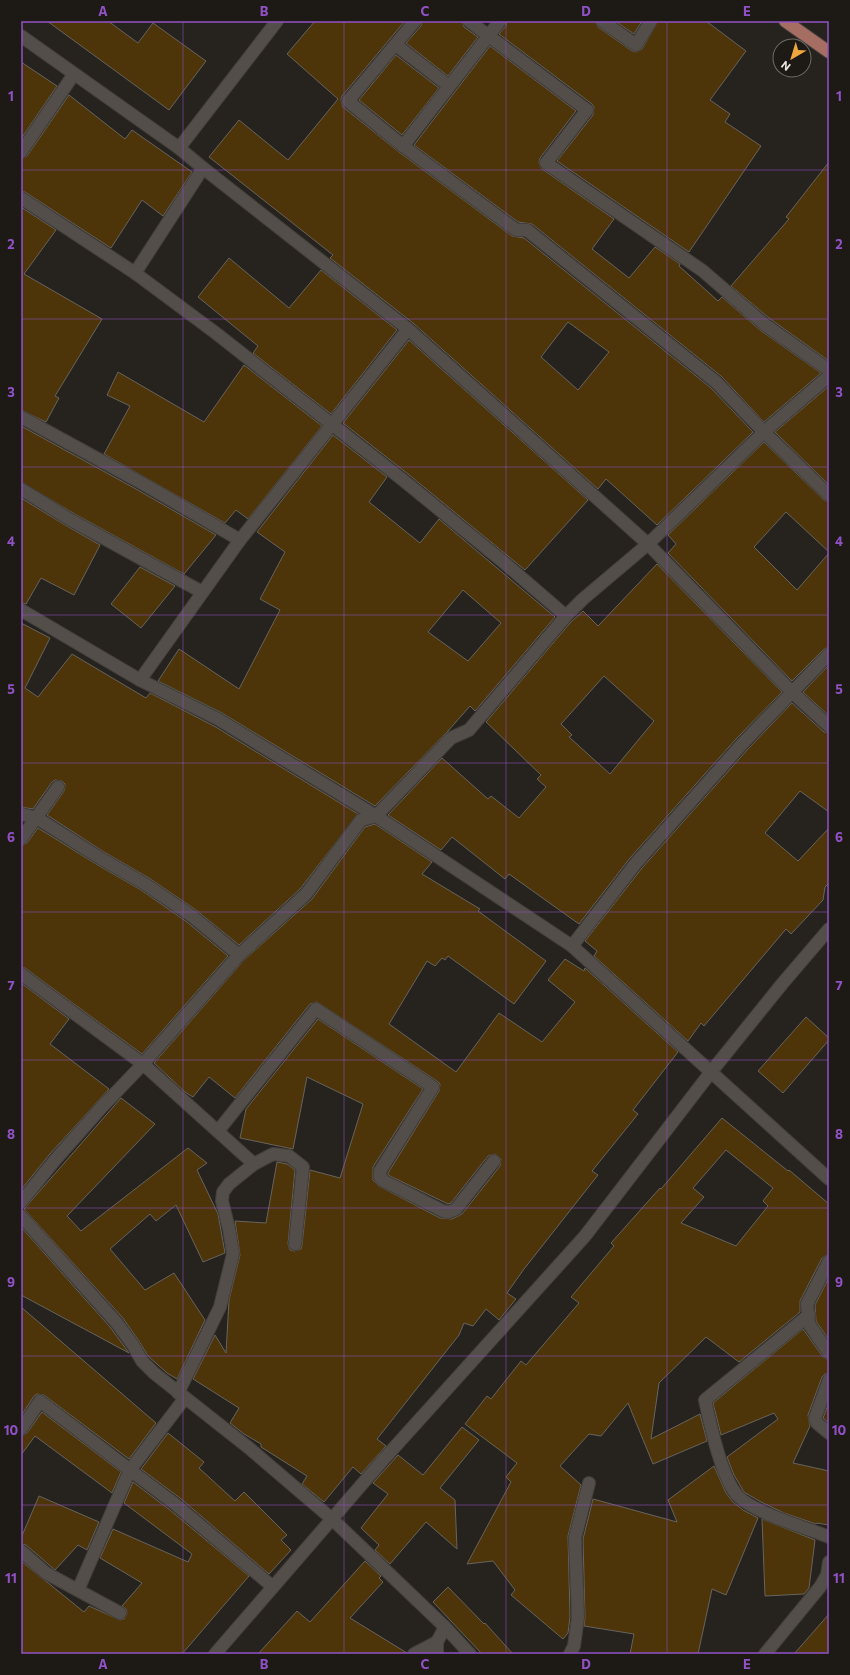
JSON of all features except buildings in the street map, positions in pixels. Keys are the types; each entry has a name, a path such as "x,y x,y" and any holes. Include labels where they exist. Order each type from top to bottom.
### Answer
{"main road":[{"path":"785,21 829,52"}],"street":[{"path":"179,148 277,21"},
{"path":"415,21 348,101 404,146 516,230 527,230 716,382 764,432 829,495"},
{"path":"469,21 587,110 546,163 703,271 764,324 829,370"},
{"path":"404,146 500,21"},
{"path":"602,21 636,45 652,21"},
{"path":"21,36 179,148 202,168 408,329 648,544 792,692 829,726"},
{"path":"396,45 449,86"},
{"path":"21,152 74,74"},
{"path":"135,273 202,168"},
{"path":"21,198 135,273 217,334 495,555 566,616"},
{"path":"140,680 240,540 408,329"},
{"path":"21,1202 55,1160 100,1109 143,1064 239,955 306,894 361,820 376,816 451,738 469,730 566,616 583,599 648,544 764,432 829,376"},
{"path":"21,417 134,478 240,540"},
{"path":"21,489 70,519 202,592"},
{"path":"21,610 140,680 218,719 376,816 572,946 829,1179"},
{"path":"572,946 636,863 742,744 829,654"},
{"path":"21,839 58,788"},
{"path":"21,814 37,818 186,912 239,955"},
{"path":"215,1654 468,1364 585,1236 711,1072 782,984 829,929"},
{"path":"21,974 143,1064 254,1164"},
{"path":"218,1131 316,1009 433,1087 380,1170 380,1177 384,1181 443,1211 449,1212 456,1209 494,1161"},
{"path":"78,1590 130,1470 182,1396 220,1308 233,1254 222,1201 223,1192 229,1184 254,1164 273,1154 289,1156 302,1167 295,1244"},
{"path":"21,1216 116,1322 133,1345 142,1361 182,1396 249,1448 332,1519 445,1627 470,1654"},
{"path":"829,1261 807,1304 809,1324 829,1354"},
{"path":"809,1315 705,1400 730,1486 739,1497 751,1506 764,1512 829,1536"},
{"path":"829,1380 815,1418 817,1423 829,1433"},
{"path":"21,1429 40,1401 175,1504 273,1587"},
{"path":"570,1654 574,1646 578,1617 575,1538 589,1483"},
{"path":"21,1551 46,1573 120,1613"},
{"path":"764,1654 820,1588 828,1575 829,1562"},
{"path":"414,1654 437,1648 445,1627"}]}
